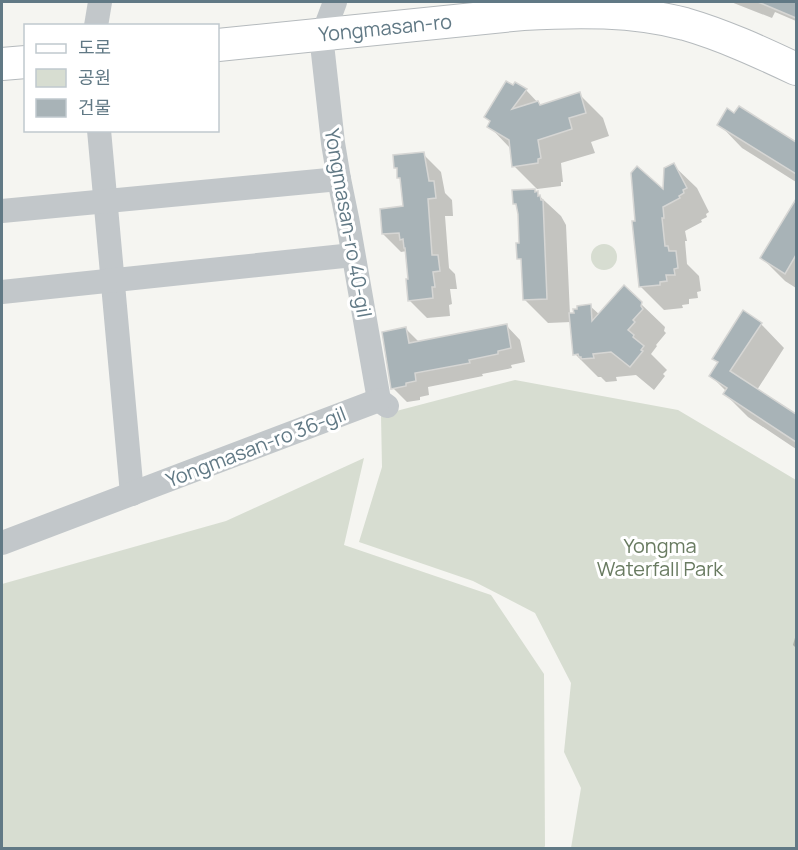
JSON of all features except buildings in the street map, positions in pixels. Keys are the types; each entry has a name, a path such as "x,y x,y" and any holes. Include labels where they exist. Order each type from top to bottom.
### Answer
{"main road":[{"name":"Yongmasan-ro","path":"219,45 545,12 655,10 796,69"},
{"path":"2,64 24,62"}],"street":[{"path":"96,24 100,2"},
{"path":"322,34 335,2"},
{"name":"Yongmasan-ro 40-gil","path":"322,34 333,143 383,403"},
{"path":"99,132 132,494"},
{"path":"2,211 339,179"},
{"path":"2,292 353,255"},
{"name":"Yongmasan-ro 36-gil","path":"2,543 383,403"}],"green space":[{"path":"604,244 613,248 617,257 613,266 604,270 595,266 591,257 595,248"},
{"name":"Yongma Waterfall Park","path":"515,380 678,410 796,480 796,848 571,848 581,788 564,752 571,683 535,613 473,581 359,542 382,467 381,415"},
{"path":"364,458 344,545 491,595 544,674 544,848 2,848 2,584 226,521"}]}
